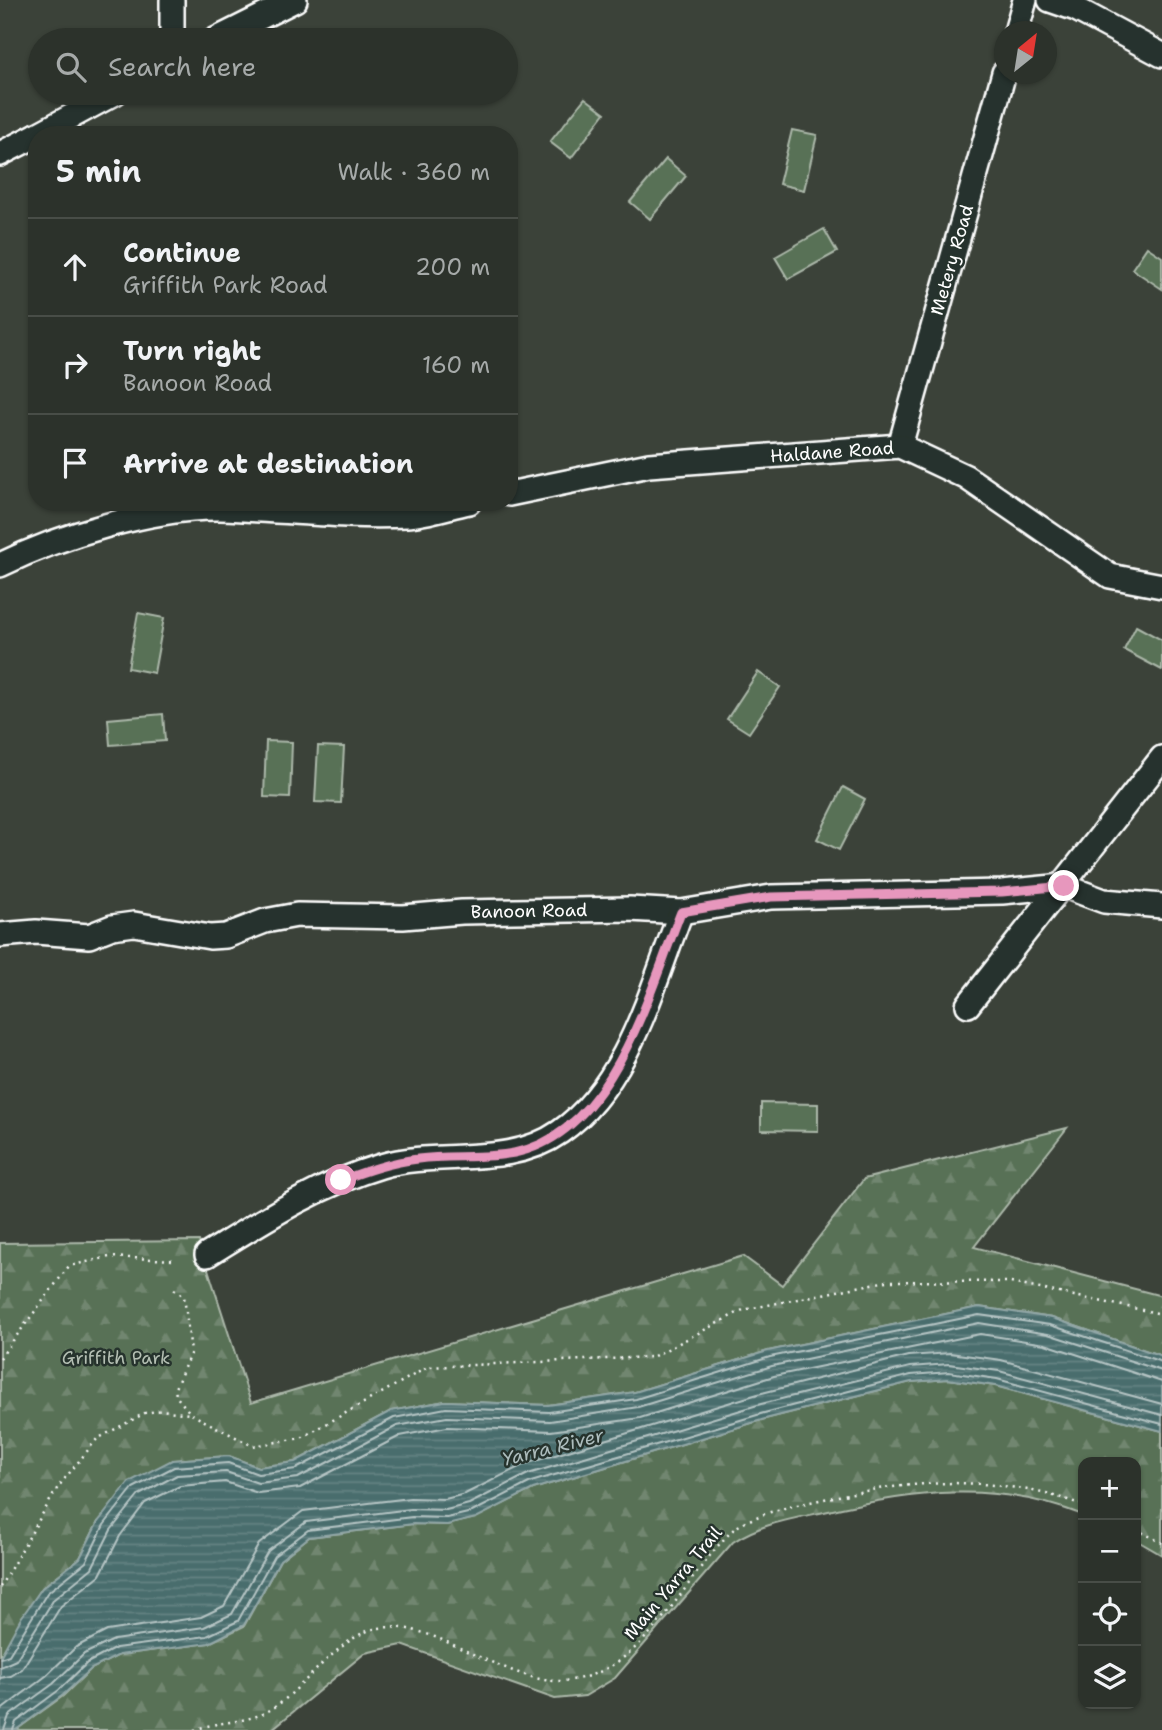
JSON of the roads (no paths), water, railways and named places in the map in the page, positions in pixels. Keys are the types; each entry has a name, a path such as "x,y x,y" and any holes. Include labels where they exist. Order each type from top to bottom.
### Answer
{"street":[{"path":"172,0 172,28"},
{"path":"239,28 295,0"},
{"path":"1019,21 1026,0"},
{"path":"1050,0 1076,9 1162,55"},
{"name":"Metery Road","path":"900,446 1001,84"},
{"path":"54,126 93,105"},
{"path":"0,154 28,140"},
{"name":"Haldane Road","path":"518,492 649,465 900,446 966,477 1110,576 1162,586"},
{"path":"0,565 35,548 139,518 194,511"},
{"path":"254,511 301,515 409,515 427,511"},
{"path":"968,1005 1162,758"},
{"path":"1064,886 1104,901 1162,905"},
{"name":"Banoon Road","path":"0,935 36,932 89,936 112,927 134,924 210,937 226,936 265,921 297,915 403,917 462,912 629,909 681,912 771,897 1002,892 1064,886"},
{"path":"207,1255 305,1196 362,1173 417,1159 514,1153 561,1132 593,1100 614,1072 629,1043 681,912"}],"water":[{"name":"Yarra River","path":"979,1307 1052,1318 1162,1356 1162,1431 996,1386 948,1379 911,1382 765,1419 533,1489 476,1518 447,1525 413,1524 309,1537 280,1560 244,1625 209,1643 119,1655 91,1669 63,1695 16,1730 0,1730 0,1657 21,1618 42,1588 80,1558 98,1522 129,1482 172,1460 229,1456 258,1467 295,1462 391,1411 445,1401 548,1405 635,1392 768,1351"}],"park label":[{"name":"Griffith Park","path":"116,1358"}]}
